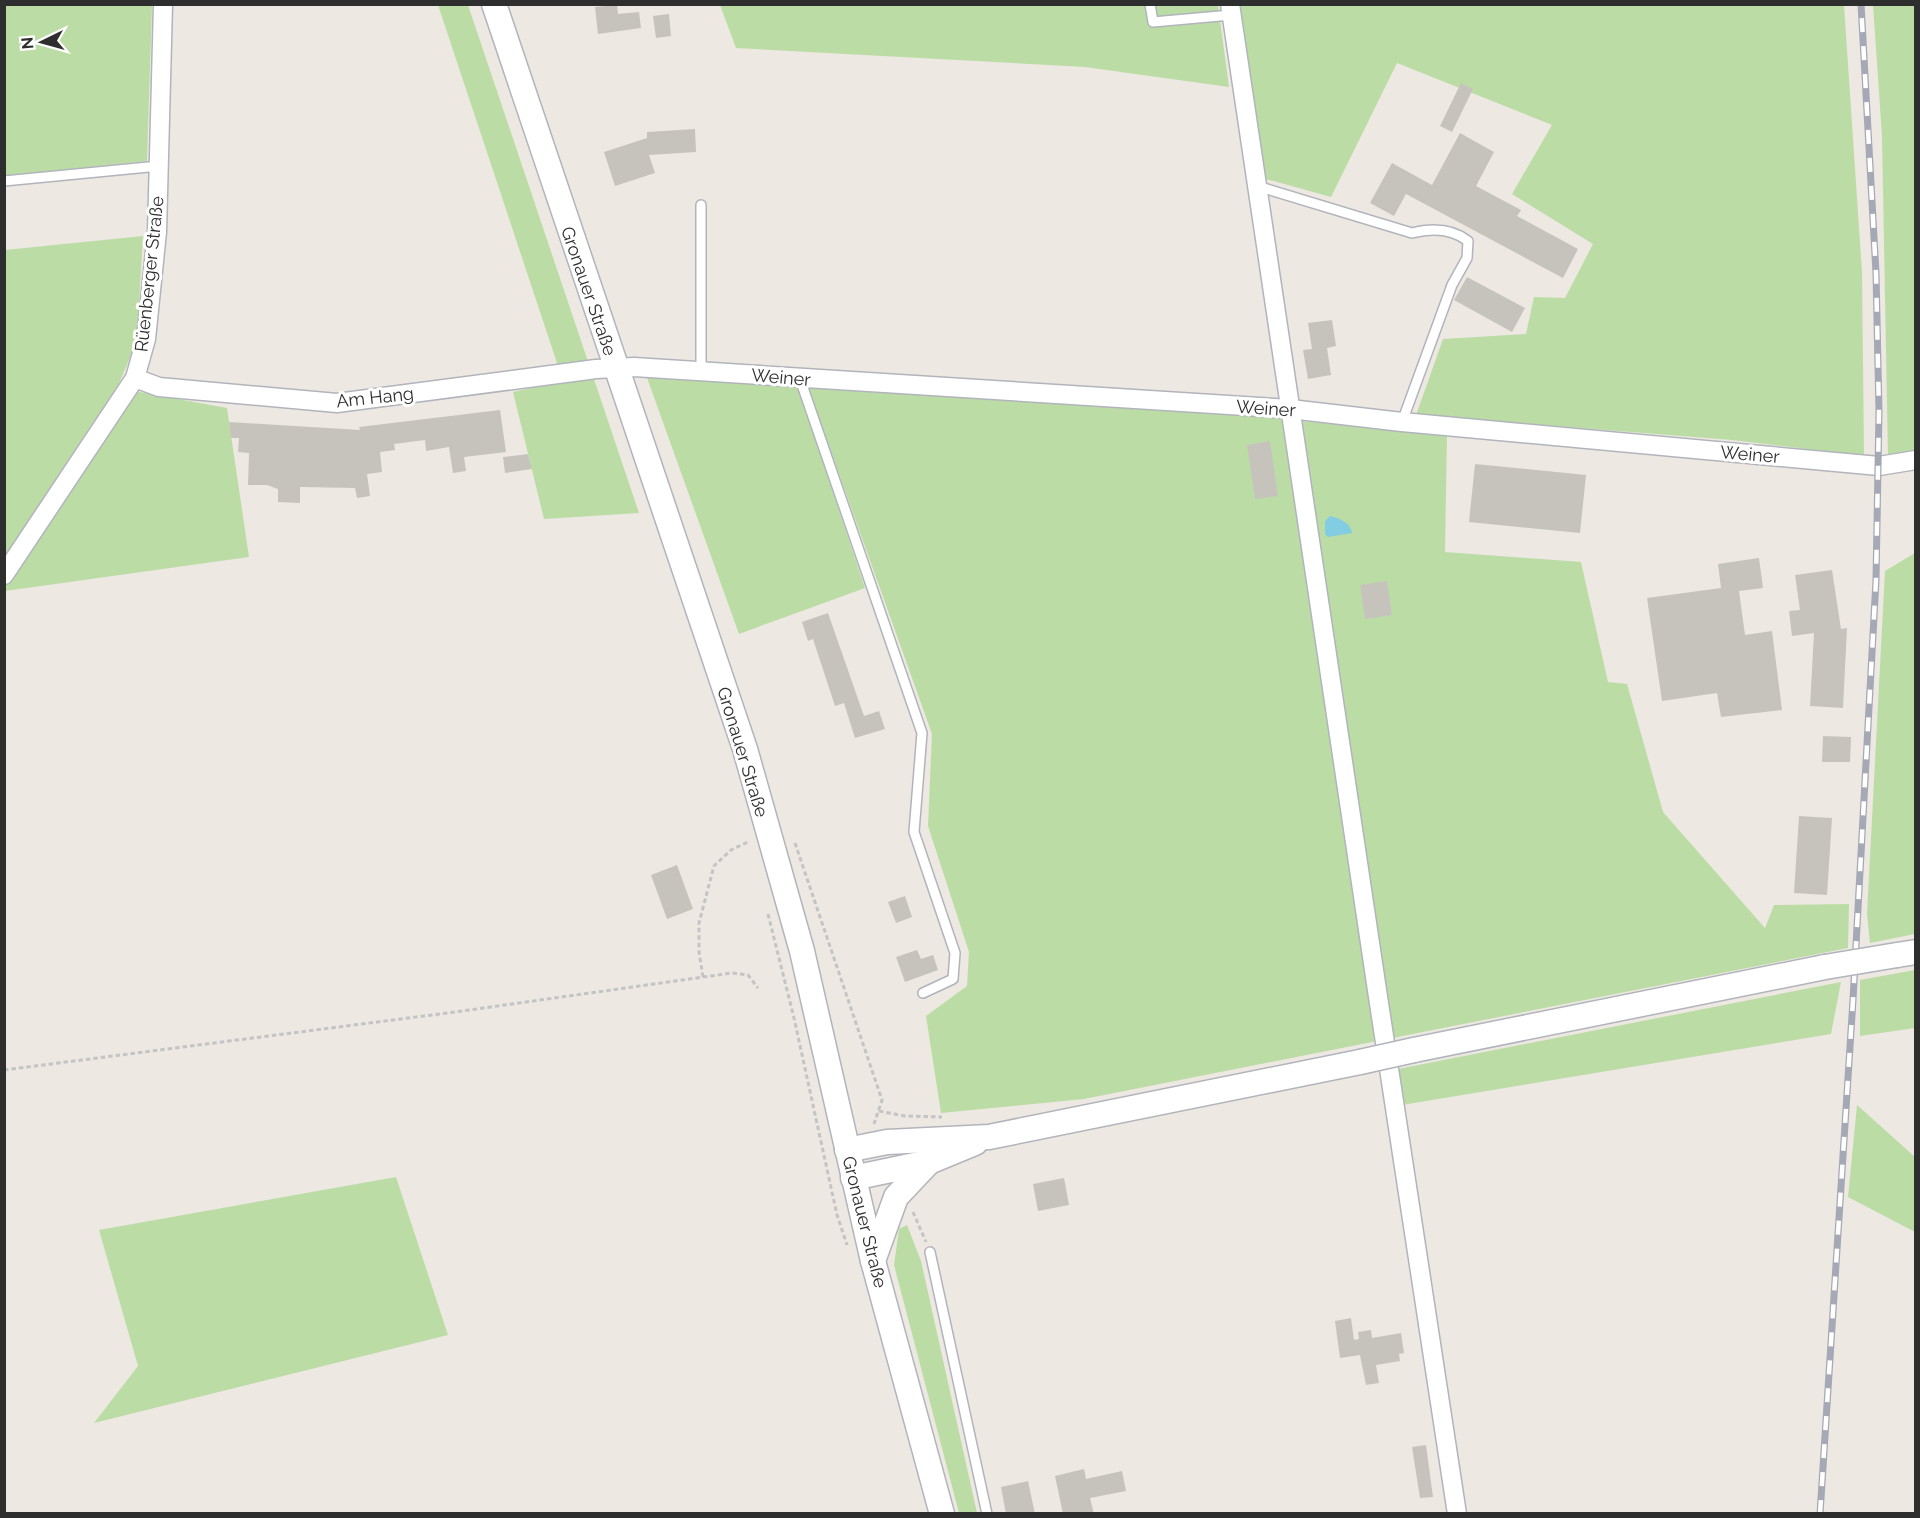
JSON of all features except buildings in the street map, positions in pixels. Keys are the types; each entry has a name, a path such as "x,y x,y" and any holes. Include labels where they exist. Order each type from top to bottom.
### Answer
{"main road":[{"name":"Gronauer Straße","path":"494,4 745,749 757,841 802,951 873,1261 942,1514"},
{"path":"847,1150 887,1142 989,1137 1825,967 1906,953"},
{"path":"853,1178 929,1162 989,1137"},
{"path":"873,1261 896,1197 929,1162"}],"street":[{"name":"Rüenberger Straße","path":"4,575 135,378 146,339 157,232 163,4"},
{"path":"1231,10 1395,1114 1457,1514"},
{"name":"Weiner","path":"615,367 700,370 800,379 1290,409 1402,422 1878,466 1916,460"},
{"name":"Am Hang","path":"135,378 159,387 337,404 615,367"}],"lane":[{"path":"1150,4 1153,22 1231,10"},
{"path":"4,181 159,166"},
{"path":"1257,186 1412,233 1430,228 1457,233 1468,241 1467,258 1452,285 1402,422"},
{"path":"700,370 701,205"},
{"path":"800,379 922,733 914,832 955,953 953,979 923,993"},
{"path":"930,1252 987,1514"}],"path":[{"path":"703,977 699,952 699,923 714,866 730,850 757,841"},
{"path":"767,909 844,1241 850,1251 873,1261"},
{"path":"4,1070 455,1012 732,973 748,975 758,988"}],"green space":[{"path":"4,5 152,5 147,161 5,176"},
{"path":"438,5 468,5 639,513 544,519 513,392 563,381"},
{"path":"720,5 1218,5 1229,87 1085,67 736,48"},
{"path":"1240,5 1844,5 1862,272 1864,456 1732,440 1416,415 1443,339 1526,334 1534,297 1565,298 1593,244 1512,194 1552,125 1397,63 1331,197 1266,179"},
{"path":"1873,5 1916,5 1915,452 1888,457 1882,136"},
{"path":"143,236 135,346 117,388 5,562 5,250"},
{"path":"646,375 797,385 865,588 739,634"},
{"path":"808,387 1284,415 1300,421 1447,434 1445,552 1581,562 1608,682 1627,684 1663,812 1765,928 1774,905 1849,904 1848,948 1084,1099 941,1113 926,1016 967,986 969,952 928,826 932,734"},
{"path":"134,391 227,408 249,557 5,591 4,586"},
{"path":"1915,553 1915,934 1870,943 1867,914 1885,571"},
{"path":"1915,970 1915,1028 1860,1036 1860,980"},
{"path":"1841,982 1831,1034 1402,1105 1398,1069"},
{"path":"1857,1105 1915,1157 1915,1232 1848,1197"},
{"path":"396,1177 448,1335 94,1423 138,1366 99,1230"},
{"path":"907,1225 921,1261 977,1513 959,1513 894,1265 899,1229"}],"water":[{"path":"1330,516 1347,524 1352,533 1328,537 1325,534 1325,521"}],"railway":[{"path":"1820,1514 1853,1000 1876,580 1879,412 1876,273 1861,4"}]}
